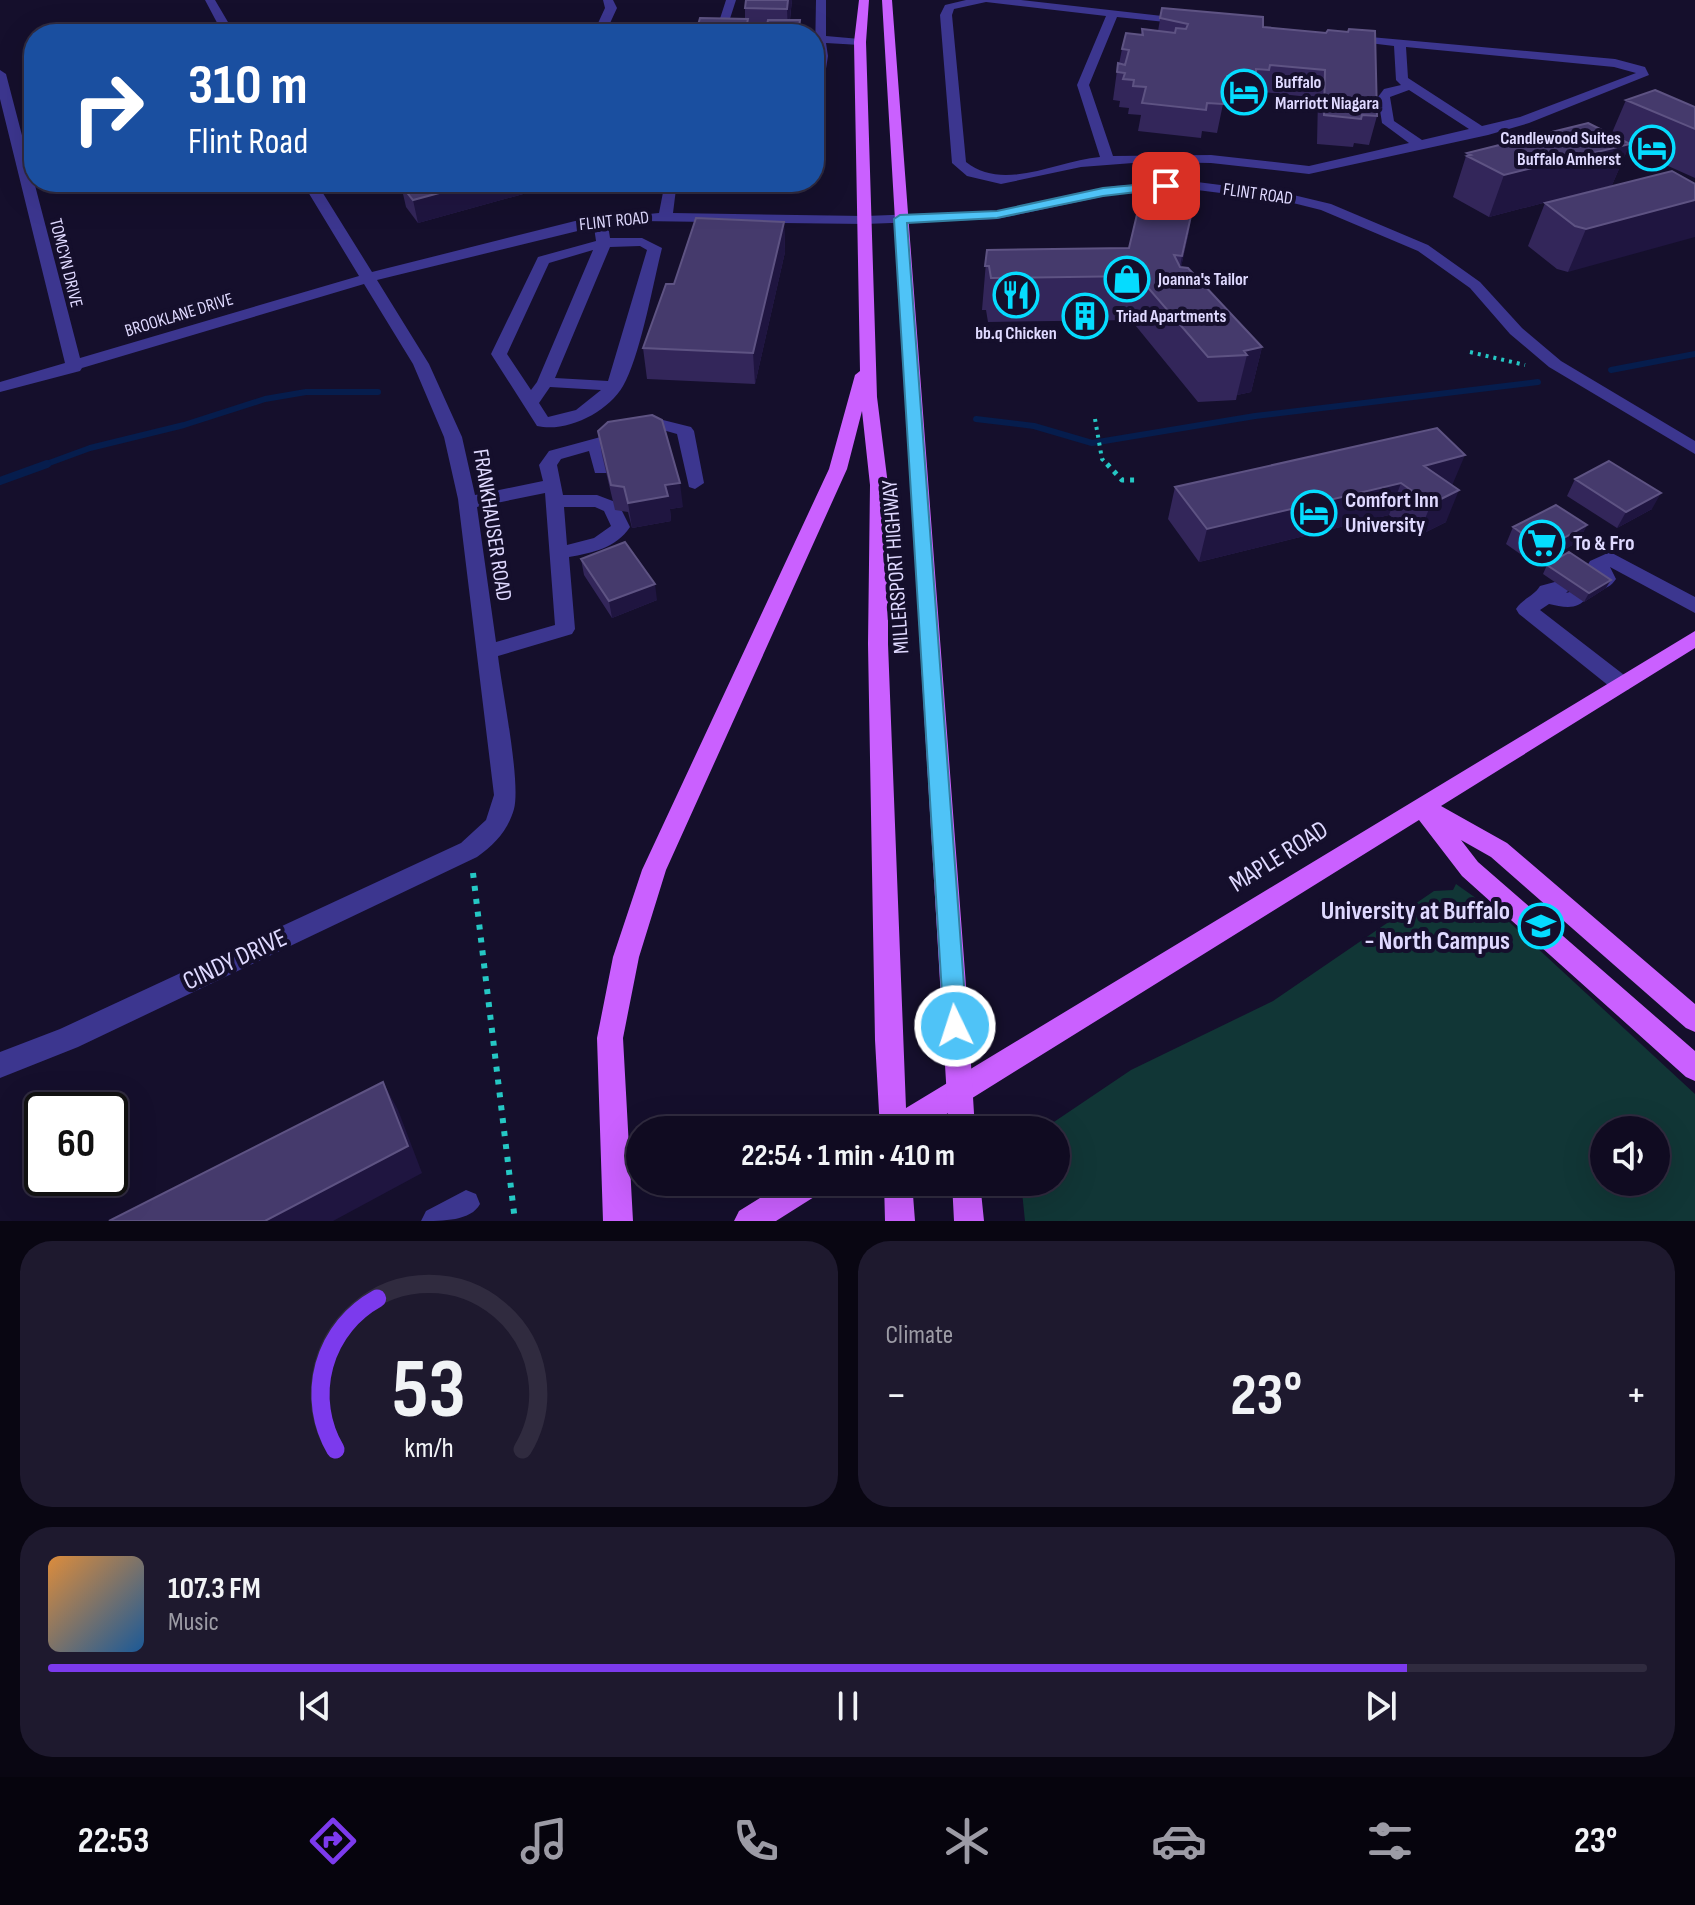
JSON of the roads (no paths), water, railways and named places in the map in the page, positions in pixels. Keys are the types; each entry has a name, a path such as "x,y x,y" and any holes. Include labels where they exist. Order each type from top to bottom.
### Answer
{"main road":[{"name":"MILLERSPORT HIGHWAY","path":"864,0 860,42 869,397 879,485 878,644 888,1040 894,1116"},
{"name":"MILLERSPORT HIGHWAY","path":"887,0 961,1116"},
{"path":"618,1221 610,1038 626,957 654,870 838,469 869,356"},
{"name":"MAPLE ROAD","path":"918,1116 1695,638"},
{"path":"1421,806 1499,850 1695,1020"},
{"path":"1421,806 1470,869 1695,1068"},
{"path":"749,1221 789,1196"},
{"path":"899,1196 900,1221"},
{"path":"967,1196 969,1221"},
{"path":"969,1196 977,1221"}],"street":[{"path":"210,0 223,24"},
{"path":"604,24 611,8 608,0"},
{"path":"723,24 731,0"},
{"path":"819,24 821,0"},
{"path":"982,0 949,7 946,15 959,163 972,175 1005,180 1108,161 1214,159 1278,170 1309,170 1483,132 1524,120 1643,75 1641,70 1615,63 1338,37"},
{"path":"990,0 1200,22"},
{"path":"1108,161 1083,85 1113,13"},
{"path":"824,39 860,42"},
{"path":"1400,43 1402,80 1483,132"},
{"name":"TOMCYN DRIVE","path":"0,74 24,169"},
{"path":"1409,86 1388,92 1384,97 1388,123 1421,145"},
{"path":"1278,170 1285,197"},
{"name":"FLINT ROAD","path":"369,277 511,239 600,221 666,217 829,216 865,220 1010,213 1141,187 1197,186 1285,197 1364,220 1440,258 1475,285 1516,331 1555,364 1695,449"},
{"name":"TOMCYN DRIVE","path":"30,192 74,368"},
{"name":"FRANKHAUSER ROAD","path":"315,192 369,277 439,402 453,437 467,503 505,803 495,828 469,850"},
{"path":"666,217 668,192"},
{"path":"530,403 545,382 604,243 600,221"},
{"path":"642,242 655,248 615,386 578,416 555,424 543,422 499,354 543,260 604,243 642,242"},
{"name":"BROOKLANE DRIVE","path":"0,387 74,368 369,277"},
{"path":"545,382 615,386"},
{"path":"487,652 565,629 548,465 555,455 663,425 685,431 695,483"},
{"path":"597,444 601,469"},
{"path":"467,503 553,493 597,501 611,507 621,527 600,543 559,553"},
{"path":"1588,572 1610,559 1695,606"},
{"path":"1560,590 1526,609 1621,684"},
{"name":"CINDY DRIVE","path":"0,1065 69,1038 469,850"},
{"path":"436,1221 466,1204"}],"waterway":[{"path":"1611,370 1695,354"},
{"path":"976,419 1034,426 1092,443 1255,416 1538,382"},
{"path":"41,466 90,448 184,425 265,399 306,392 378,392"},
{"path":"0,481 47,464"}],"place":[{"name":"Buffalo Marriott Niagara","path":"1244,92"},
{"name":"Candlewood Suites Buffalo Amherst","path":"1652,148"},
{"name":"Joanna's Tailor","path":"1127,279"},
{"name":"bb.q Chicken","path":"1016,295"},
{"name":"Triad Apartments","path":"1085,316"},
{"name":"Comfort Inn University","path":"1314,513"},
{"name":"To & Fro","path":"1542,543"},
{"name":"University at Buffalo - North Campus","path":"1541,926"}]}
